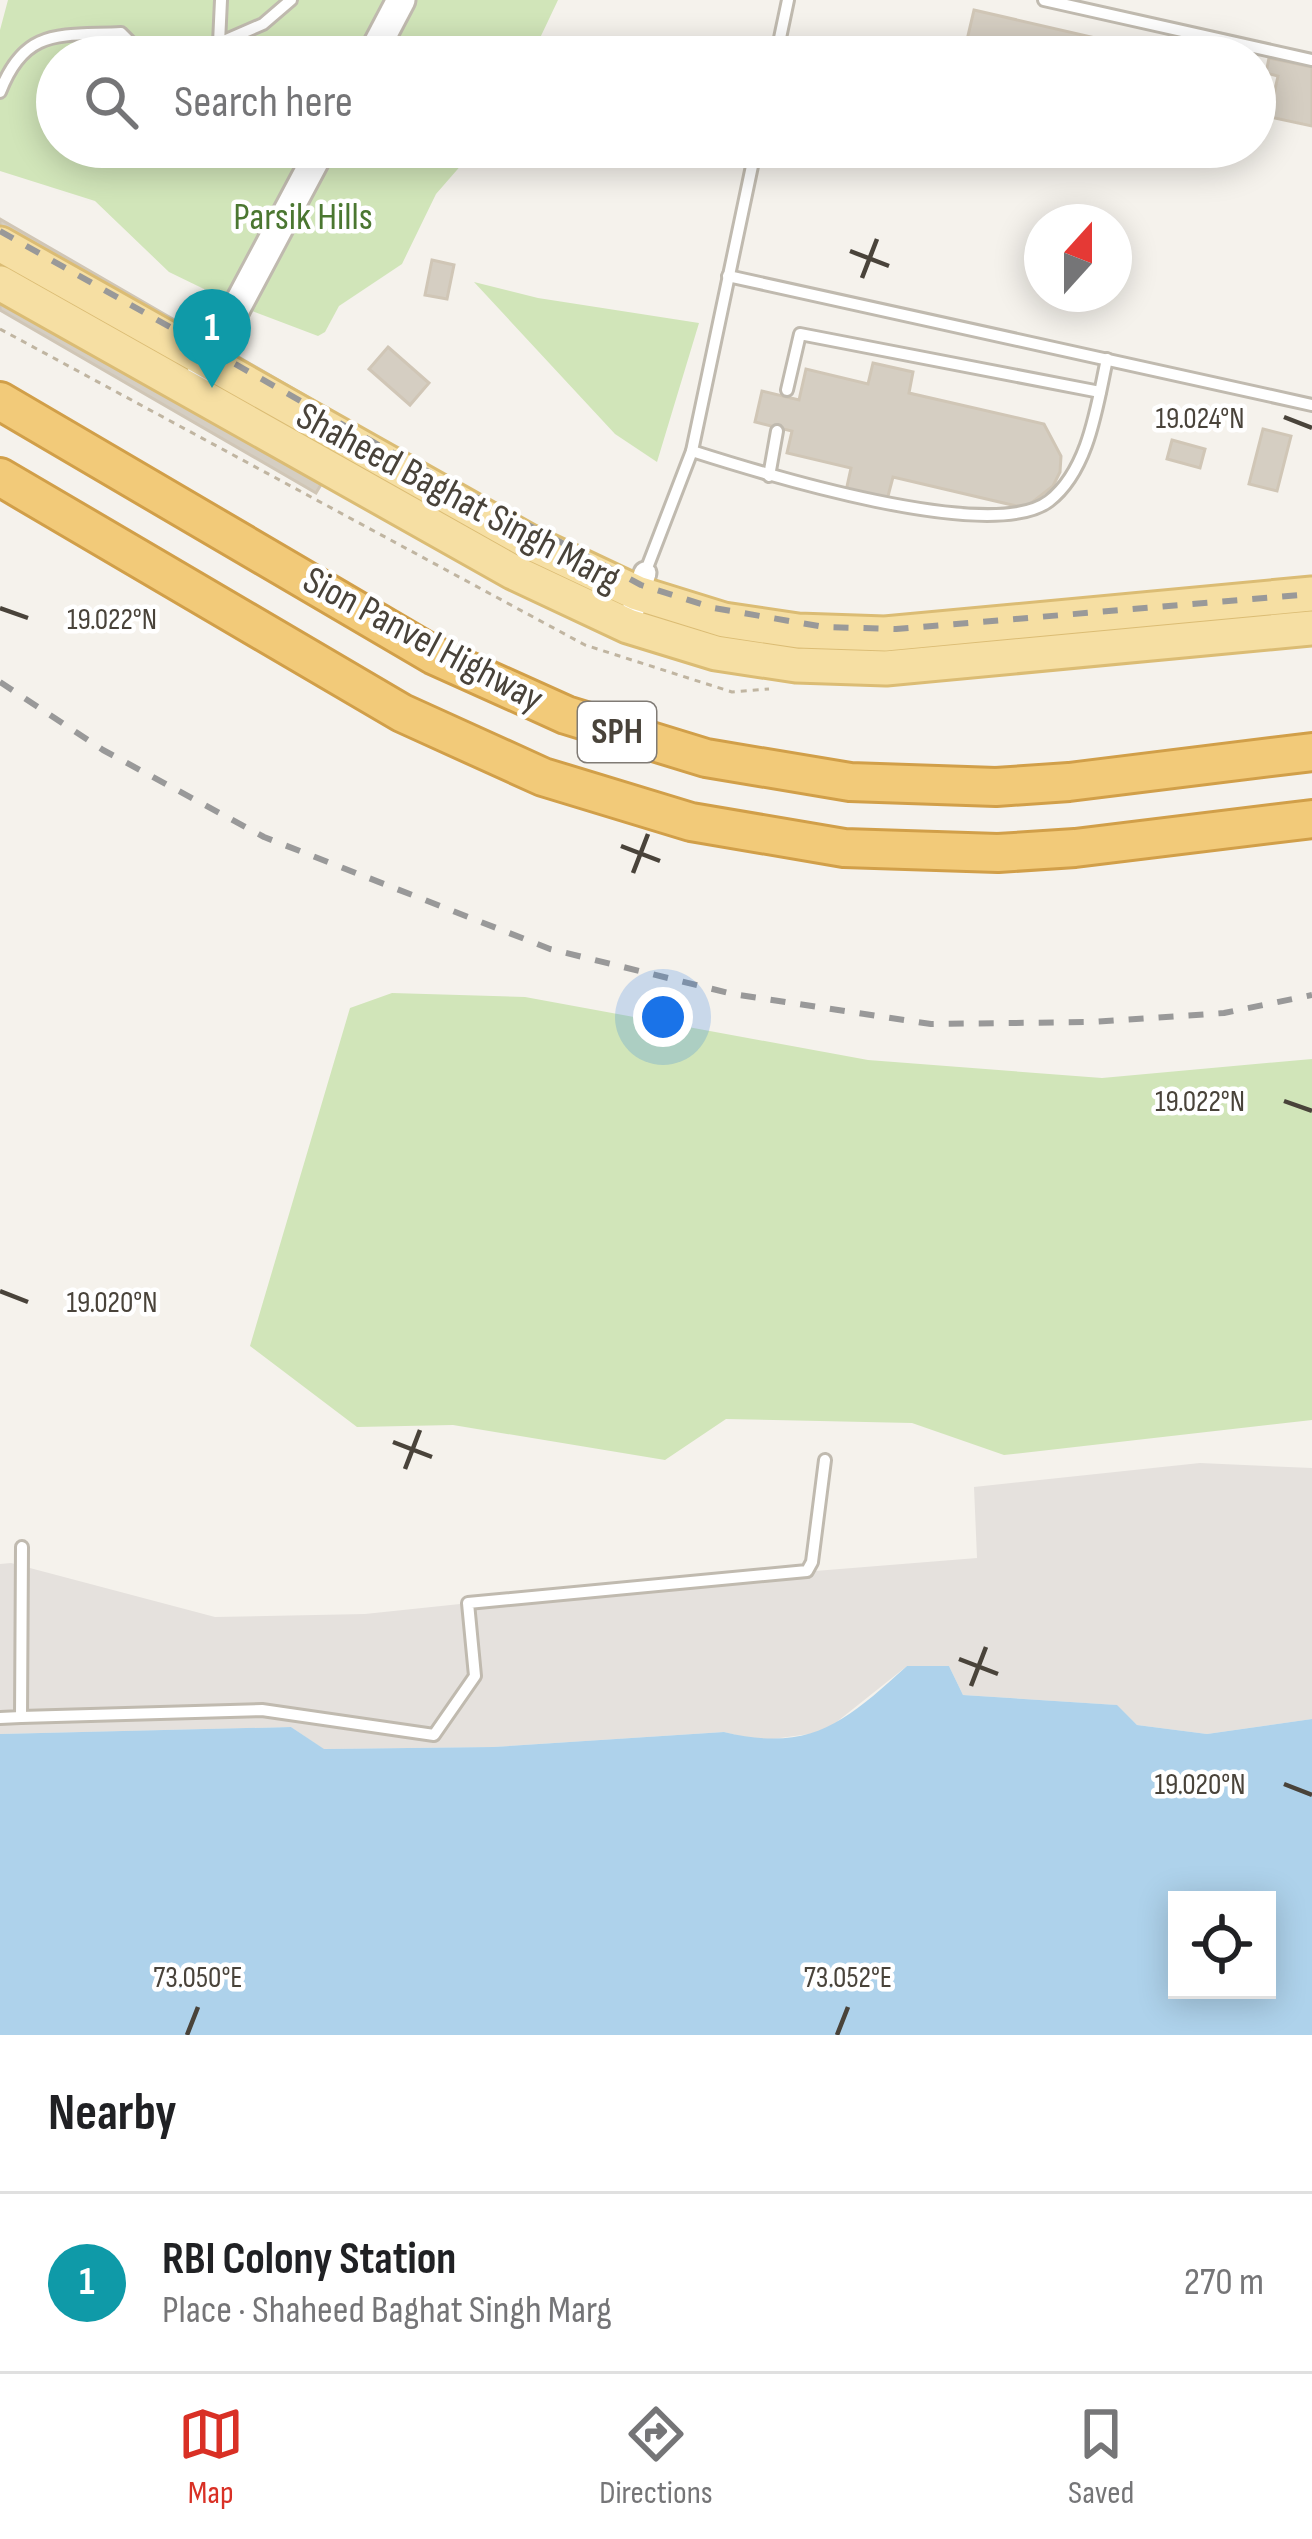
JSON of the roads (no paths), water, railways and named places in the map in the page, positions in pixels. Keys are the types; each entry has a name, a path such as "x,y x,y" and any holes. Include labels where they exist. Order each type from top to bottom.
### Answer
{"highway":[{"name":"Sion Panvel Highway","path":"0,401 434,655 566,715 706,758 850,782 996,787 1312,752"},
{"name":"Sion Panvel Highway","path":"0,477 402,712 543,777 672,817 767,837 921,853 1076,848 1312,819"}],"main road":[{"name":"Shaheed Baghat Singh Marg","path":"0,244 200,377 513,572 628,626 716,653 796,665 886,668 1312,628"},
{"name":"Shaheed Baghat Singh Marg","path":"0,283 529,542 724,620 799,631 885,634 1312,594"}],"street":[{"path":"382,36 401,0"},
{"path":"200,377 311,168"},
{"path":"628,626 641,583"}],"lane":[{"path":"219,36 221,0"},
{"path":"235,36 263,24 291,0"},
{"path":"780,36 788,0"},
{"path":"1043,0 1204,36"},
{"path":"61,36 124,36"},
{"path":"0,92 11,62 36,43"},
{"path":"1276,52 1312,60"},
{"path":"641,583 692,451 751,168"},
{"path":"728,276 1312,405"},
{"path":"787,390 800,334 1100,392"},
{"path":"692,451 769,476 889,503 1006,517 1027,513 1047,503 1066,484 1082,455 1107,359"},
{"path":"769,476 777,431"},
{"path":"0,1718 262,1710 434,1735 475,1676 468,1603 807,1571 825,1460"},
{"path":"21,1717 22,1547"}],"water":[{"path":"907,1666 949,1666 963,1695 1117,1705 1137,1725 1207,1734 1312,1719 1312,2035 0,2035 0,1734 291,1727 324,1749 493,1747 724,1732 781,1738 825,1728"}],"railway":[{"path":"0,231 382,447 641,585 714,608 824,627 896,629 1312,594"},
{"path":"0,682 103,750 264,837 550,949 733,994 931,1024 1092,1022 1224,1013 1312,995"}],"place":[{"name":"RBI Colony Station","path":"212,388"}],"park label":[{"name":"Parsik Hills","path":"303,217"}]}
